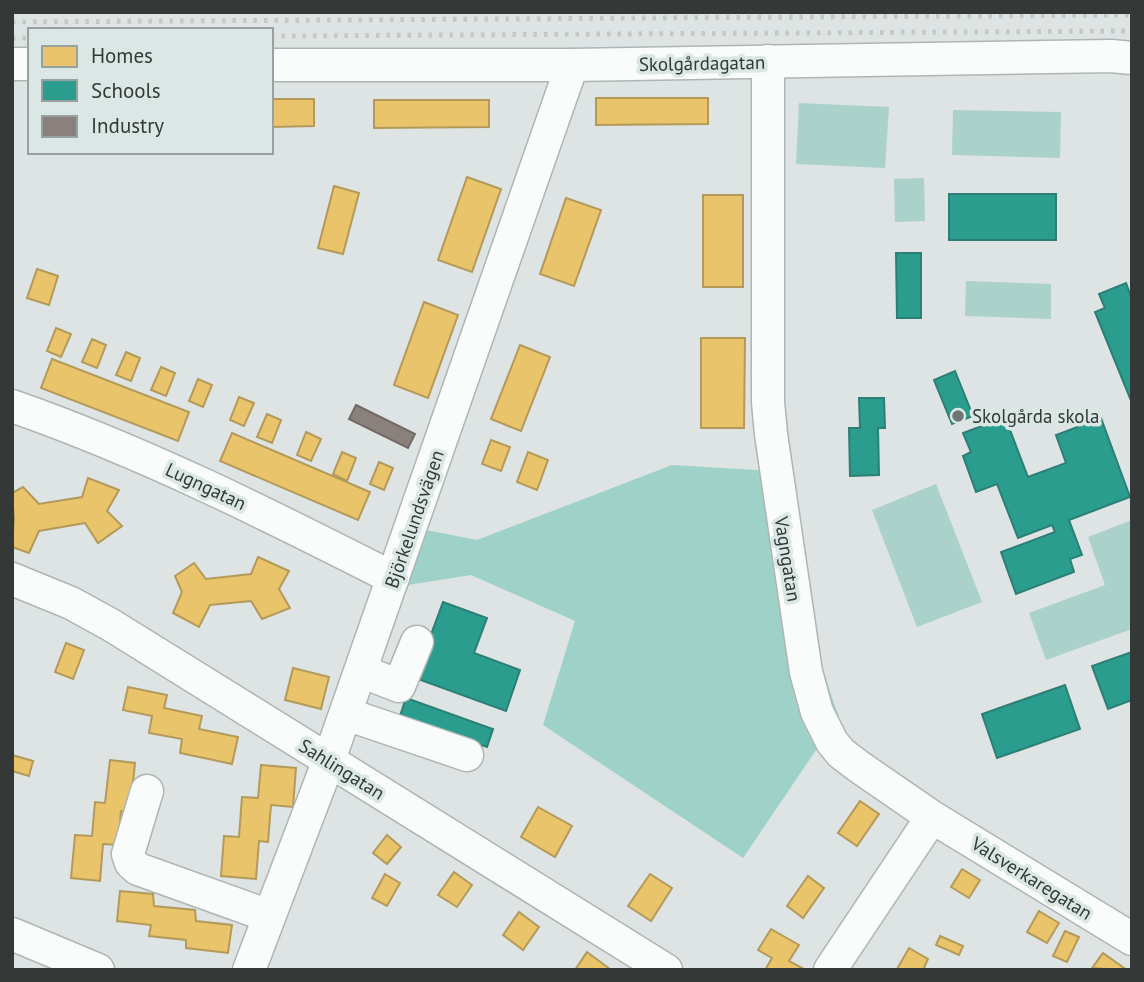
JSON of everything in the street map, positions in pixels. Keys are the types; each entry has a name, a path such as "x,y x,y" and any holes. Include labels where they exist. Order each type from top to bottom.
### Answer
{"street":[{"name":"Skolgårdagatan","path":"273,65 572,65 1111,56 1132,58"},
{"name":"Vagngatan","path":"768,61 768,402 774,463 806,672 817,712 841,753 932,817"},
{"name":"Björkelundsvägen","path":"249,970 346,714 572,65"},
{"name":"Lugngatan","path":"12,406 123,448 259,510 393,578"},
{"name":"Sahlingatan","path":"12,579 71,603 111,625 666,970"},
{"path":"361,671 399,686 417,642"},
{"path":"346,714 467,755"},
{"path":"147,792 128,855 131,863 138,869 270,916"},
{"name":"Valsverkaregatan","path":"932,817 1128,928"},
{"path":"830,970 932,817"},
{"path":"12,934 98,970"}],"green space":[{"path":"799,103 889,107 885,168 796,164"},
{"path":"953,110 1061,112 1060,158 952,155"},
{"path":"924,178 925,221 895,222 894,179"},
{"path":"966,281 1051,284 1051,319 965,316"},
{"path":"672,465 787,472 812,627 828,687 839,716 743,858 543,725 575,621 471,575 395,587 416,528 477,540"},
{"path":"936,484 982,602 917,627 872,510"},
{"path":"1132,520 1132,629 1046,660 1029,613 1105,585 1088,537"}],"building: Homes":[{"path":"596,98 708,98 708,124 596,125"},
{"path":"273,99 314,99 314,126 273,127"},
{"path":"374,100 489,100 489,127 374,128"},
{"path":"467,177 501,189 472,272 438,260"},
{"path":"334,186 359,193 343,254 318,248"},
{"path":"703,195 743,195 743,287 703,287"},
{"path":"566,198 601,210 574,286 540,274"},
{"path":"37,269 58,276 49,305 27,298"},
{"path":"424,302 458,315 428,398 394,385"},
{"path":"56,328 71,334 61,357 47,351"},
{"path":"701,338 745,338 744,428 701,428"},
{"path":"92,339 106,345 97,368 82,362"},
{"path":"520,345 550,357 521,431 491,419"},
{"path":"126,352 140,358 131,381 116,375"},
{"path":"52,359 189,412 178,441 41,388"},
{"path":"161,367 175,373 166,396 151,390"},
{"path":"198,379 212,385 203,407 189,401"},
{"path":"239,397 254,403 244,426 230,420"},
{"path":"267,414 281,420 272,443 257,437"},
{"path":"306,432 321,439 311,461 297,455"},
{"path":"232,433 370,492 358,520 220,461"},
{"path":"491,440 510,447 501,471 482,464"},
{"path":"342,452 356,458 347,481 333,474"},
{"path":"528,452 548,460 537,490 517,482"},
{"path":"379,462 393,468 384,490 370,484"},
{"path":"88,478 119,490 107,511 122,526 98,543 85,523 39,531 29,553 12,547 12,493 23,487 39,504 82,497"},
{"path":"258,557 289,571 279,589 290,608 262,619 251,601 210,605 199,627 173,613 182,592 175,576 194,563 206,579 251,574"},
{"path":"66,643 84,650 73,679 55,672"},
{"path":"293,668 329,677 321,709 285,700"},
{"path":"128,687 167,695 164,708 202,716 199,729 238,737 232,764 180,753 182,739 149,733 152,716 123,710"},
{"path":"12,755 33,761 29,776 12,771"},
{"path":"110,760 135,763 130,812 121,811 118,845 103,844 100,881 71,878 75,835 92,836 95,802 105,803"},
{"path":"261,765 296,768 293,807 271,805 268,842 259,841 256,879 221,876 224,836 239,837 242,797 258,798"},
{"path":"860,801 879,814 857,846 838,833"},
{"path":"538,807 572,826 555,857 521,837"},
{"path":"387,835 401,847 387,864 373,853"},
{"path":"962,869 980,880 969,898 951,887"},
{"path":"454,872 472,885 457,907 438,895"},
{"path":"385,874 400,883 387,906 372,898"},
{"path":"650,874 672,888 651,921 628,906"},
{"path":"808,876 824,888 803,918 787,906"},
{"path":"120,891 153,894 154,906 195,910 196,921 232,925 228,953 186,948 186,940 149,936 151,925 117,921"},
{"path":"1039,911 1059,923 1047,943 1027,932"},
{"path":"519,912 539,927 523,950 503,935"},
{"path":"771,929 799,945 789,961 802,968 801,970 765,970 772,958 758,950"},
{"path":"1065,931 1079,937 1067,962 1053,956"},
{"path":"940,936 963,946 959,955 936,945"},
{"path":"909,948 928,959 923,970 897,969"},
{"path":"587,952 610,969 575,970"},
{"path":"1103,953 1124,968 1092,968"}],"building: Schools":[{"path":"949,194 1056,194 1056,240 949,240"},
{"path":"896,253 921,253 921,318 897,318"},
{"path":"1126,283 1132,299 1132,403 1095,312 1105,308 1099,294"},
{"path":"955,371 973,416 952,424 934,380"},
{"path":"859,398 884,398 885,428 878,428 879,475 850,476 849,428 860,428"},
{"path":"1005,417 1028,477 1066,463 1056,435 1101,418 1130,497 1069,520 1082,555 1070,559 1074,572 1016,594 1001,552 1055,532 1052,525 1018,538 997,484 976,492 963,456 971,452 963,433"},
{"path":"443,602 487,618 474,653 520,670 506,711 415,678"},
{"path":"1132,652 1132,700 1108,709 1092,666"},
{"path":"1065,685 1080,729 997,758 982,714"},
{"path":"406,698 493,729 487,747 400,716"}],"building: Industry":[{"path":"356,405 415,434 408,448 349,419"}],"railway":[{"path":"12,22 1132,15"},
{"path":"273,36 1132,31"},
{"path":"12,38 28,38"}],"place":[{"name":"Skolgårda skola","path":"958,416"}]}
